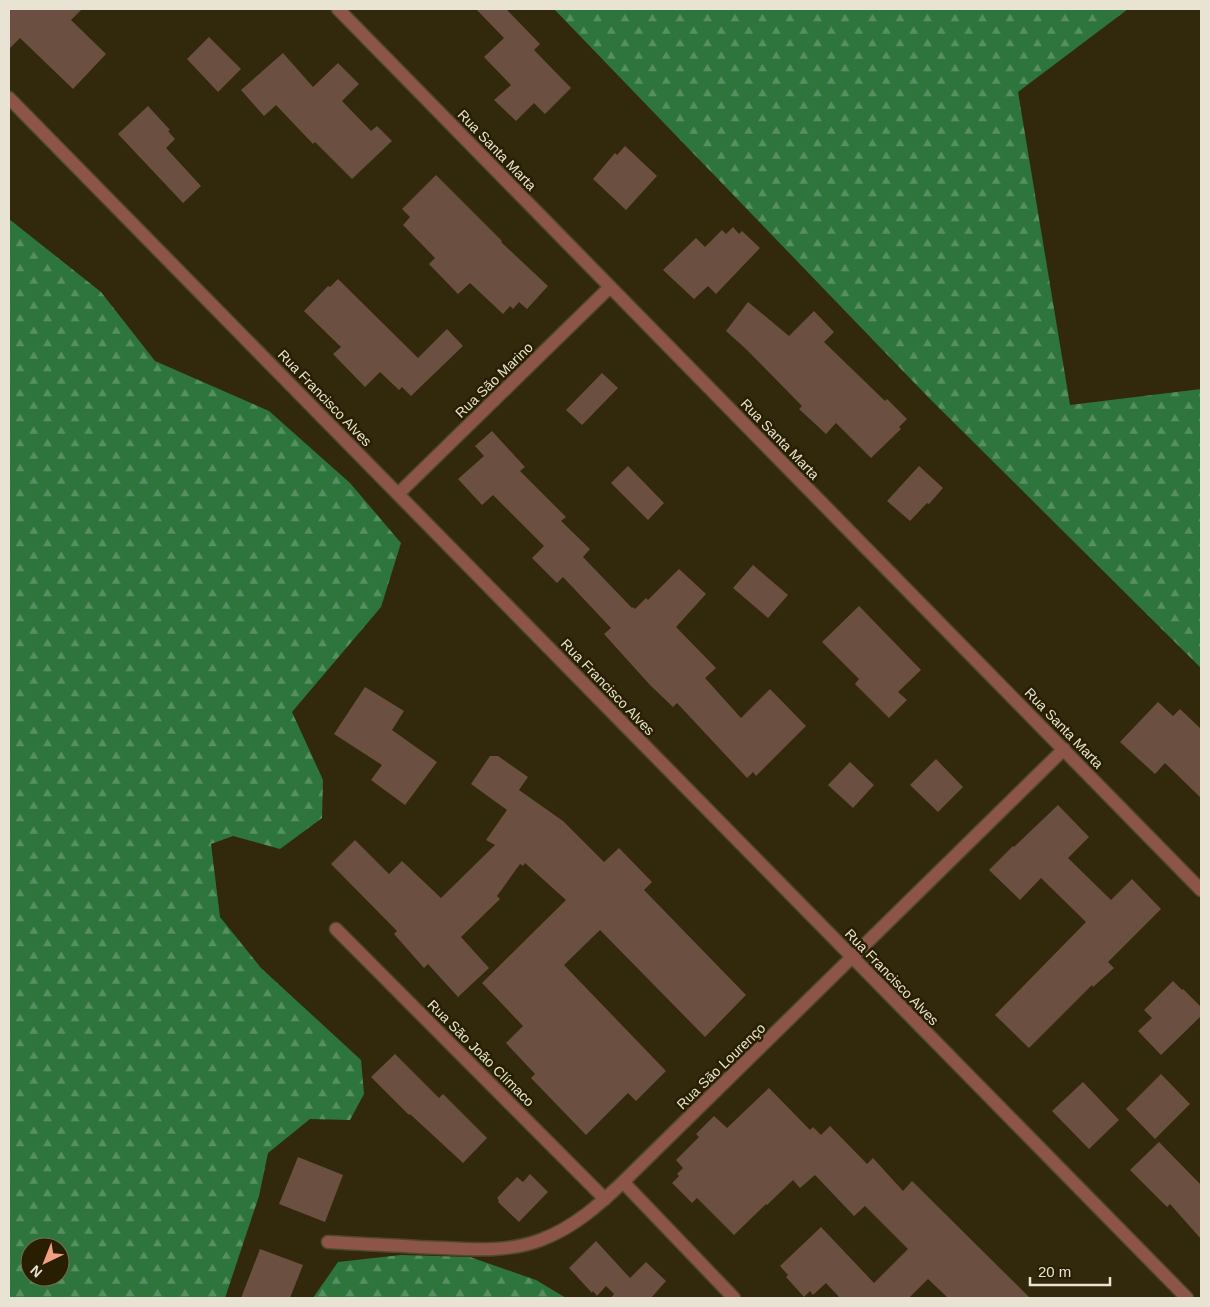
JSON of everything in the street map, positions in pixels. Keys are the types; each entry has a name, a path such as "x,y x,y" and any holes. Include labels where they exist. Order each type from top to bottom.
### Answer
{"street":[{"name":"Rua Santa Marta","path":"338,9 1201,890"},
{"name":"Rua Francisco Alves","path":"9,98 1186,1298"},
{"name":"Rua São Marino","path":"398,494 610,287"},
{"name":"Rua São Lourenço","path":"328,1242 456,1250 520,1245 542,1240 562,1231 588,1213 623,1182 1064,750"},
{"name":"Rua São João Clímaco","path":"336,929 605,1199"},
{"path":"623,1182 734,1298"}],"green space":[{"path":"554,9 1128,9 1018,92 1070,405 1201,389 1201,668 928,397"},
{"path":"9,219 101,292 155,361 269,411 350,483 401,543 381,607 292,712 323,780 322,818 280,849 233,836 211,844 220,917 261,968 361,1060 364,1094 350,1120 310,1119 268,1153 259,1196 225,1298 9,1298"},
{"path":"401,1255 470,1257 536,1280 566,1298 313,1298 338,1262"}],"building":[{"path":"9,9 82,9 71,20 106,54 73,89 20,38 9,49"},
{"path":"476,9 506,9 540,44 534,50 571,88 545,114 534,103 516,121 494,100 511,85 484,57 504,38"},
{"path":"209,37 241,69 218,92 187,59"},
{"path":"283,53 313,87 338,63 359,84 342,101 371,131 377,126 392,141 352,179 315,142 313,144 276,105 264,116 241,90"},
{"path":"148,106 170,130 168,131 175,139 166,148 201,186 183,203 118,134"},
{"path":"625,146 657,176 626,210 593,179 615,153 617,155"},
{"path":"436,175 501,242 548,286 527,309 519,302 513,309 510,306 503,314 470,283 458,294 429,264 435,258 403,225 410,217 402,209"},
{"path":"733,227 739,234 742,231 760,248 716,294 708,286 694,299 663,270 696,238 705,247 722,230 726,234"},
{"path":"338,279 418,358 447,329 463,346 411,396 402,387 399,390 380,372 365,387 333,354 341,347 304,311 328,286 330,287"},
{"path":"748,302 789,336 814,311 834,332 824,342 885,401 887,399 907,419 899,427 901,429 871,458 836,423 826,434 799,409 802,406 726,331"},
{"path":"602,373 618,388 582,425 566,410"},
{"path":"492,431 525,467 520,471 566,517 561,521 590,549 583,557 632,608 635,609 646,598 648,600 679,569 706,594 676,627 716,668 705,678 741,718 770,689 806,726 756,776 753,772 747,778 677,703 673,707 650,685 604,634 611,628 563,577 557,583 532,558 544,546 493,495 482,505 458,479 484,456 475,446"},
{"path":"628,466 664,503 648,520 611,483"},
{"path":"919,466 943,488 910,521 887,501"},
{"path":"753,565 788,595 768,618 733,588"},
{"path":"859,606 921,670 898,692 907,700 889,718 855,684 859,679 822,642"},
{"path":"365,687 404,711 392,730 437,762 405,805 371,780 382,765 334,734"},
{"path":"1158,702 1173,716 1180,709 1201,729 1201,798 1165,763 1155,774 1120,742"},
{"path":"490,756 498,756 528,777 519,790 563,821 604,862 619,848 652,882 644,890 746,995 705,1037 600,930 564,965 666,1071 636,1101 628,1093 586,1135 531,1078 535,1074 506,1043 523,1026 482,983 566,900 525,863 523,866 520,864 497,896 500,899 461,937 489,968 458,997 428,964 424,968 394,934 397,931 331,864 355,840 389,874 402,861 441,898 495,845 486,840 507,810 471,784"},
{"path":"936,759 963,787 938,812 910,785"},
{"path":"850,762 874,785 853,808 828,785"},
{"path":"1058,805 1089,837 1068,858 1111,900 1132,879 1161,909 1108,962 1114,968 1093,987 1092,985 1029,1048 995,1015 1086,922 1041,878 1020,900 989,870"},
{"path":"1173,981 1201,1007 1201,1016 1161,1055 1138,1031 1152,1018 1144,1010"},
{"path":"395,1054 439,1098 443,1094 487,1138 463,1163 409,1115 371,1077"},
{"path":"1161,1074 1190,1104 1155,1139 1126,1109"},
{"path":"1083,1082 1119,1120 1089,1149 1052,1111"},
{"path":"769,1088 810,1130 813,1127 821,1135 830,1126 867,1164 873,1158 903,1191 912,1181 1030,1298 948,1298 928,1279 909,1298 840,1298 826,1283 813,1295 810,1291 804,1297 786,1277 788,1275 780,1266 821,1227 874,1283 908,1249 865,1206 854,1216 815,1175 800,1188 793,1180 734,1235 697,1198 692,1203 672,1183 679,1176 677,1174 683,1168 676,1160 699,1137 696,1134 714,1116 727,1128"},
{"path":"1159,1142 1201,1185 1201,1239 1170,1204 1167,1207 1130,1170"},
{"path":"298,1157 343,1175 325,1222 279,1204"},
{"path":"530,1174 548,1192 519,1222 498,1202 497,1198 517,1177 523,1182"},
{"path":"596,1241 630,1278 646,1262 666,1281 651,1298 611,1298 614,1294 606,1286 597,1296 569,1268"},
{"path":"260,1249 303,1265 290,1298 241,1298"}]}
